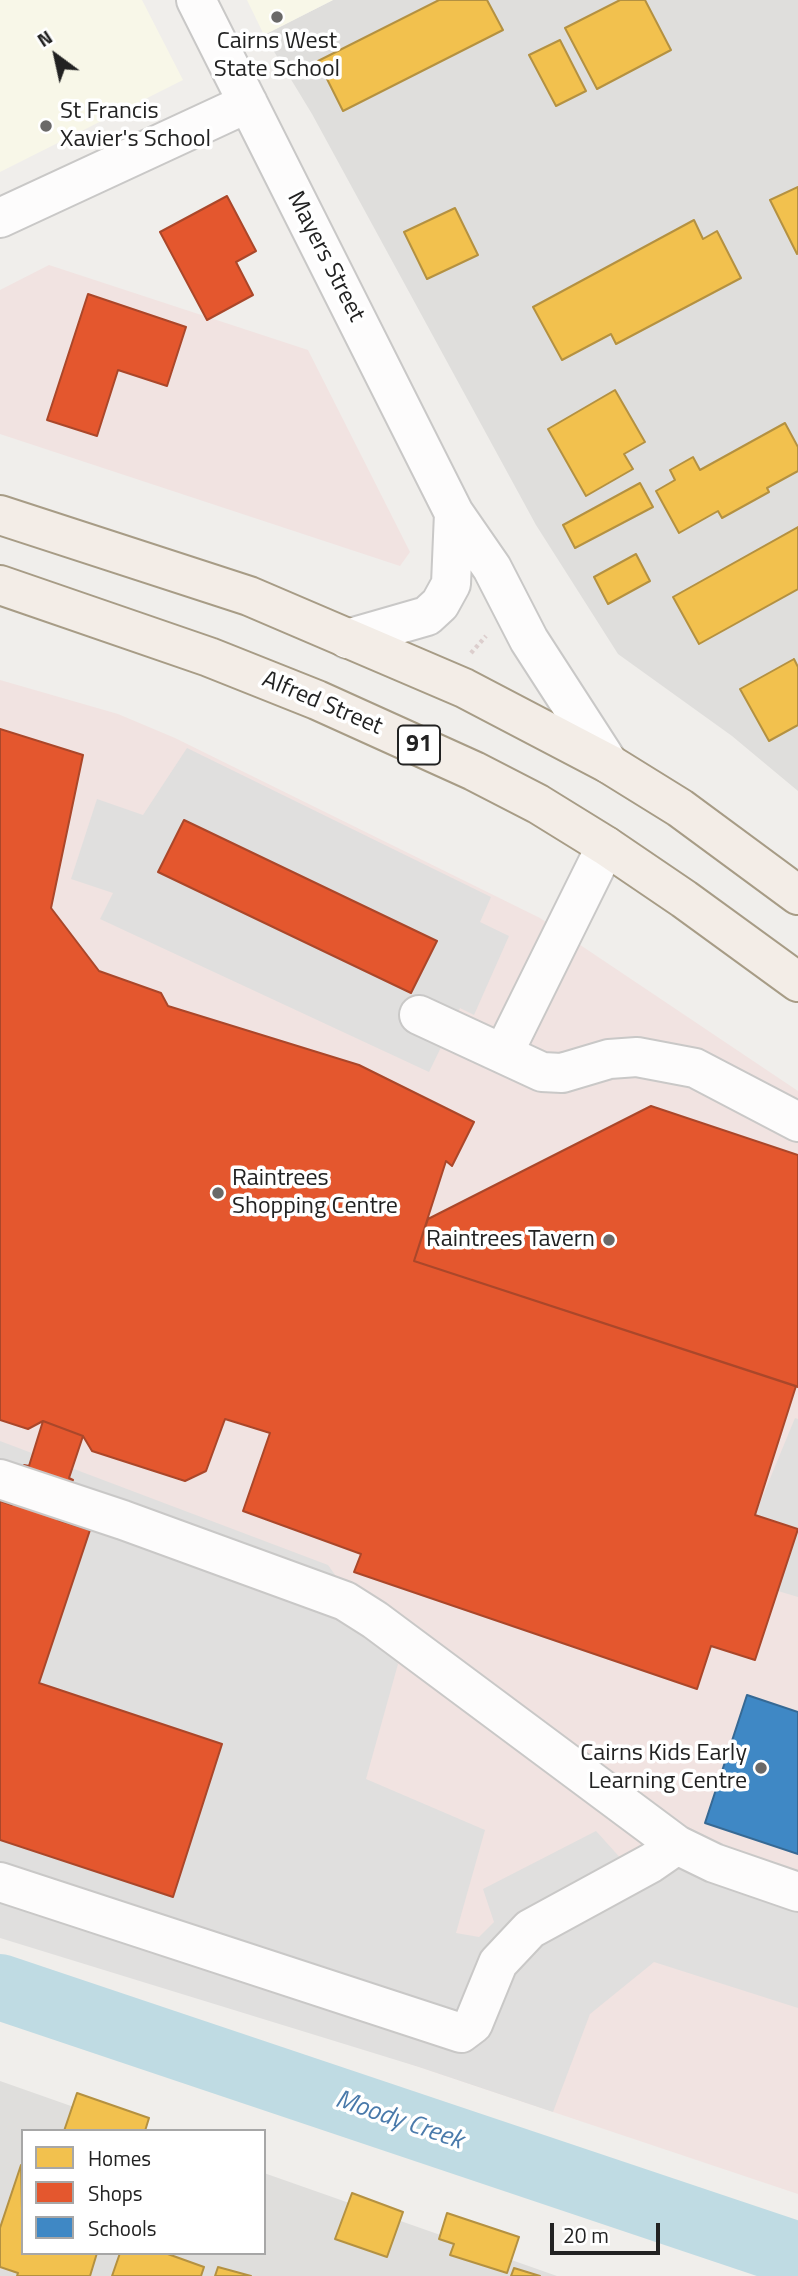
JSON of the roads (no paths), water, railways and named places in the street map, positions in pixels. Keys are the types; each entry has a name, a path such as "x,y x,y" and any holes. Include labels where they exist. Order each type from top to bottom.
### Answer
{"main road":[{"path":"0,515 249,596 464,688 609,764 680,808 798,895"},
{"name":"Alfred Street","path":"0,585 209,657 317,700 474,771 538,804 606,846 798,982"}],"street":[{"name":"Mayers Street","path":"196,0 454,513 492,568 528,640 609,764"},
{"path":"0,218 178,138 248,103"},
{"name":"Mayers Street","path":"347,639 427,616 440,604 451,584 454,513"},
{"path":"503,1054 606,846"},
{"path":"419,1015 542,1072 562,1073 609,1059 662,1059 695,1068 798,1122"},
{"path":"0,1479 123,1520 345,1601 375,1620 677,1844 714,1863 798,1892"},
{"path":"0,1882 461,2033 473,2024 498,1963 530,1929 651,1863 677,1844"}],"waterway":[{"name":"Moody Creek","path":"0,1987 798,2255"}],"place":[{"name":"Cairns West State School","path":"277,17"},
{"name":"St Francis Xavier's School","path":"46,126"},
{"name":"Raintrees Shopping Centre","path":"218,1193"},
{"name":"Raintrees Tavern","path":"609,1240"},
{"name":"Cairns Kids Early Learning Centre","path":"761,1768"}]}
